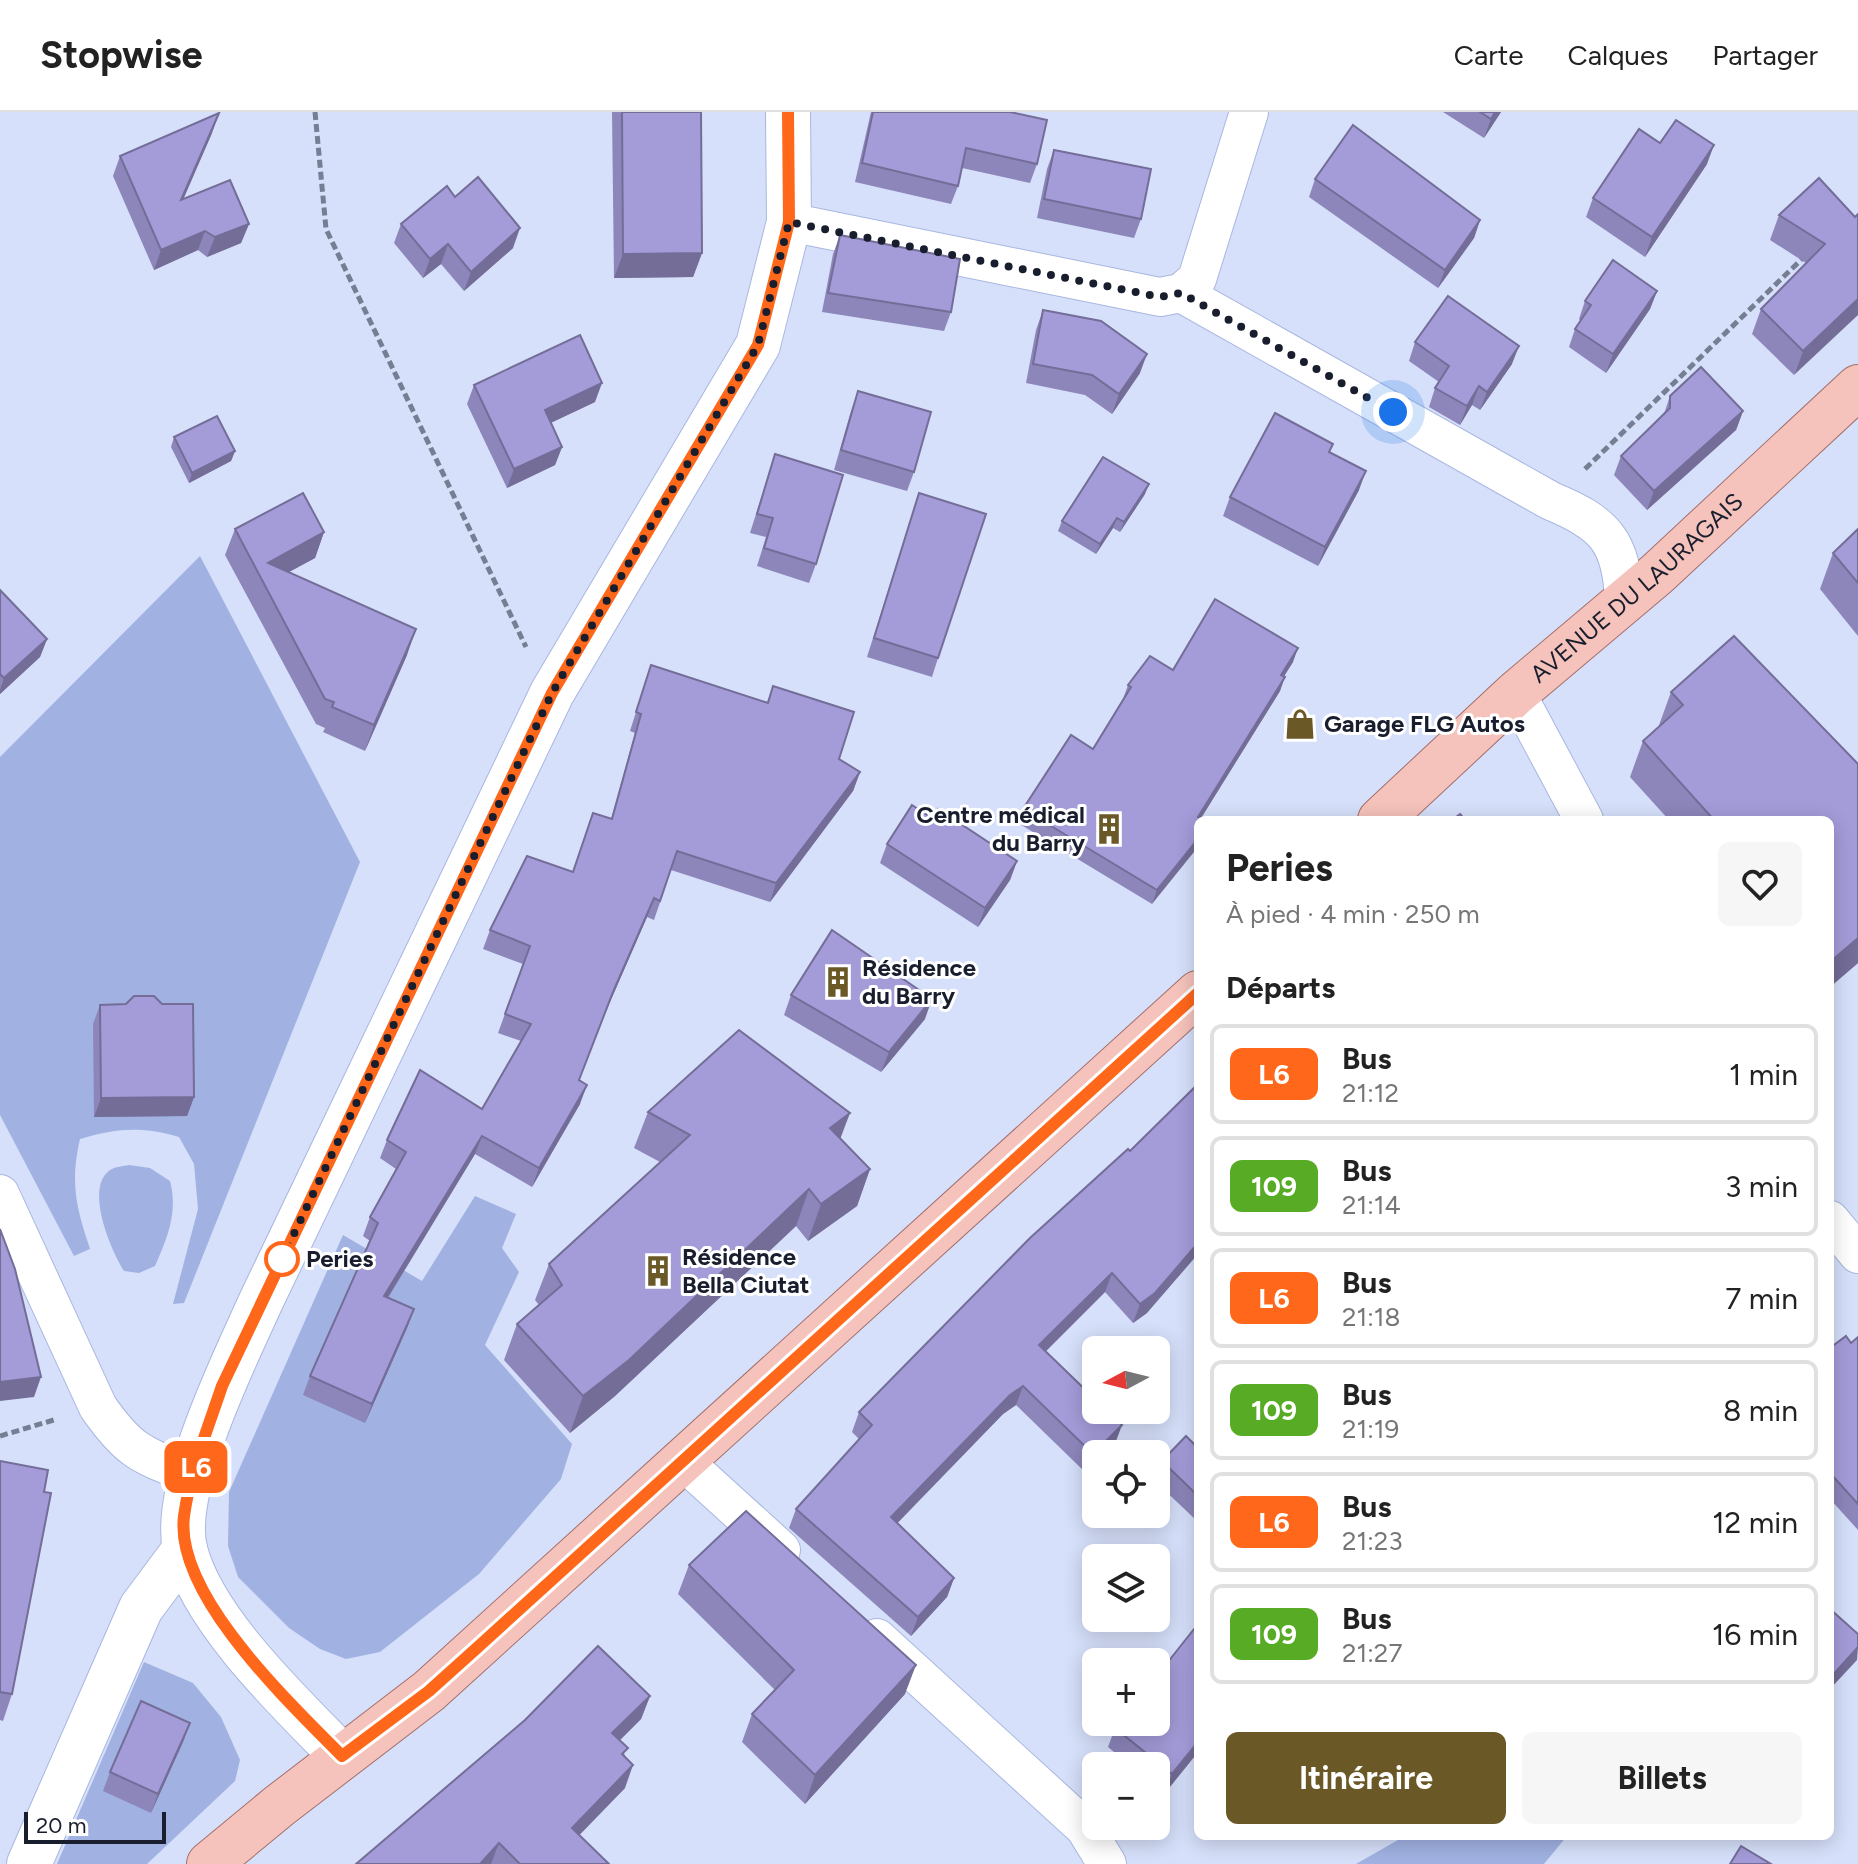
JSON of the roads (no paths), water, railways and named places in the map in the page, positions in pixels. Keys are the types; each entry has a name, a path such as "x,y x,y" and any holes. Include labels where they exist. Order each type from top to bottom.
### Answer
{"main road":[{"name":"AVENUE DU LAURAGAIS","path":"1384,816 1516,693 1624,601 1858,387"},
{"path":"209,1864 342,1756 429,1691 1194,997"}],"street":[{"path":"342,1756 276,1689 209,1602 185,1549 184,1517 193,1475 222,1386 248,1329 552,693 758,345 789,222 788,112"},
{"path":"789,222 1160,297 1181,293 1197,279 1249,112"},
{"path":"1181,293 1551,501 1582,514 1614,545 1622,565 1624,601"},
{"path":"1516,693 1582,816"},
{"path":"0,1194 98,1407 115,1432 140,1455 193,1475"},
{"path":"1834,1225 1858,1254"},
{"path":"683,1461 809,1576"},
{"path":"29,1864 141,1608 185,1549"},
{"path":"855,1618 1085,1828 1107,1864"}],"place":[{"name":"Garage FLG Autos","path":"1300,724"},
{"name":"Centre médical du Barry","path":"1109,829"},
{"name":"Résidence du Barry","path":"838,982"},
{"name":"Peries","path":"282,1259"},
{"name":"Résidence Bella Ciutat","path":"658,1271"}]}
